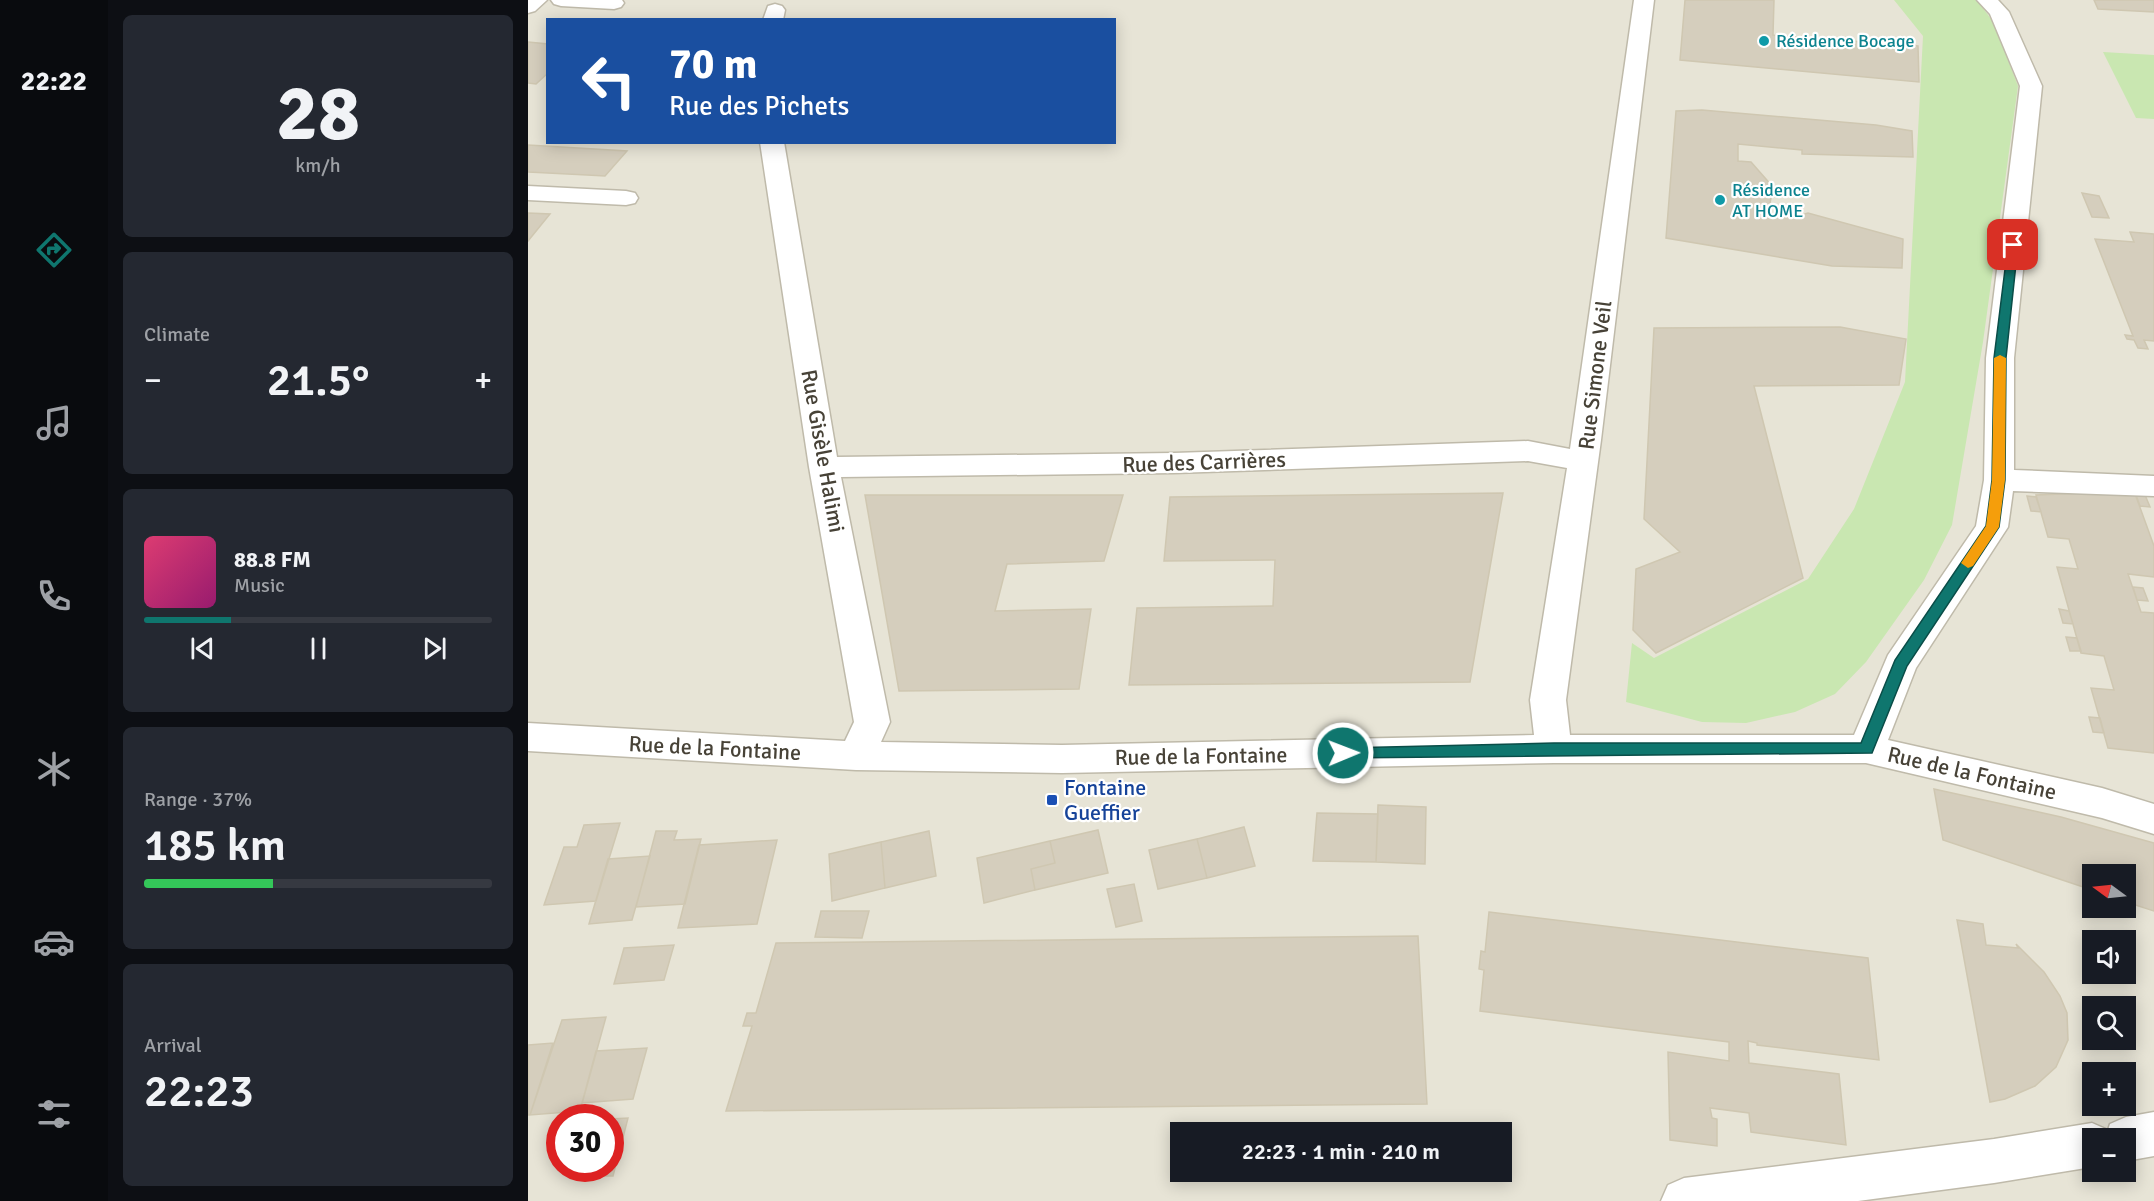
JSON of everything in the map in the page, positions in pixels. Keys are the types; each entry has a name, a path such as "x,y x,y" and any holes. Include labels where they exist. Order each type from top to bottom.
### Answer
{"street":[{"path":"528,7 538,0 556,18"},
{"path":"561,0 614,3"},
{"name":"Rue Simone Veil","path":"1554,749 1548,700 1583,461 1644,0"},
{"path":"1866,749 1900,664 1992,527 1999,480 2000,358 2031,86 1999,12 1987,0"},
{"name":"Rue Gisèle Halimi","path":"772,144 824,467 872,722 856,756"},
{"path":"528,193 626,198"},
{"name":"Rue des Carrières","path":"824,467 1174,463 1528,451 1583,461"},
{"path":"1999,480 2154,486"},
{"name":"Rue de la Fontaine","path":"528,737 856,756 1062,759 1554,749 1866,749 2102,803 2154,819"},
{"path":"2136,1137 2154,1134"},
{"path":"1684,1201 2017,1158 2082,1147"}],"shaded area":[{"path":"528,0 2154,0 2154,1201 528,1201"}],"green space":[{"path":"1894,0 1977,0 1994,23 2018,86 1983,342 1952,525 1924,580 1866,662 1835,694 1795,712 1746,723 1702,722 1626,702 1632,643 1654,658 1808,579 1854,509 1905,382 1923,36"},
{"path":"2103,52 2154,55 2154,119 2136,118"}],"building":[{"name":"Résidence Bocage","path":"1685,0 1774,0 1773,35 1918,46 1919,82 1680,60"},
{"path":"2094,0 2154,0 2154,12 2098,9"},
{"path":"528,42 546,44 546,75 536,84 528,83"},
{"name":"Résidence AT HOME","path":"1702,110 1876,125 1912,131 1913,157 1802,154 1802,150 1738,144 1738,161 1751,162 1773,187 1768,214 1794,217 1808,213 1903,239 1902,268 1832,266 1666,238 1676,111"},
{"path":"528,145 627,151 605,176 528,172"},
{"path":"2082,193 2099,196 2109,218 2092,217"},
{"path":"528,213 550,214 528,241"},
{"path":"2130,232 2154,234 2154,341 2144,340 2148,349 2138,348 2134,340 2127,339 2125,335 2133,336 2095,239 2134,242"},
{"path":"1840,327 1906,339 1899,385 1754,386 1803,578 1656,653 1633,630 1636,569 1680,552 1644,519 1654,328"},
{"path":"2134,491 2154,546 2154,577 2128,574 2141,612 2154,613 2154,753 2108,748 2091,688 2114,690 2104,656 2081,653 2057,567 2078,569 2069,539 2048,537 2036,495"},
{"path":"1503,493 1470,682 1129,685 1137,608 1273,606 1275,560 1164,561 1170,497"},
{"path":"865,495 1123,495 1104,561 1007,564 995,611 1091,609 1079,689 899,691"},
{"path":"2136,495 2145,495 2150,507 2140,506"},
{"path":"2027,496 2036,497 2041,512 2031,511"},
{"path":"2133,587 2143,588 2148,601 2137,600"},
{"path":"2059,609 2069,611 2073,624 2063,623"},
{"path":"2066,637 2077,638 2081,651 2070,651"},
{"path":"2089,717 2100,718 2104,733 2093,732"},
{"path":"1934,789 2061,817 2154,843 2154,911 2136,905 2136,864 2082,864 2082,887 1943,840"},
{"path":"1378,805 1426,807 1425,864 1376,862"},
{"path":"1317,813 1378,814 1376,862 1313,861"},
{"path":"620,823 596,901 544,905 564,847 577,847 584,825"},
{"path":"1244,827 1255,866 1207,878 1197,839"},
{"path":"1098,830 1108,873 1035,890 1031,869 1055,863 1050,841"},
{"path":"656,831 677,831 674,840 701,839 685,904 636,907"},
{"path":"929,831 936,876 885,888 881,842"},
{"path":"1197,839 1207,878 1158,889 1149,850"},
{"path":"777,840 757,924 678,928 699,845"},
{"path":"1050,841 1055,863 1031,869 1035,890 984,903 977,858"},
{"path":"881,842 885,888 832,901 829,854"},
{"path":"650,856 632,920 589,924 608,859"},
{"path":"1134,884 1142,921 1116,927 1107,889"},
{"path":"821,911 869,911 862,938 815,937"},
{"path":"1489,912 1868,958 1879,1060 1757,1045 1757,1043 1748,1041 1749,1063 1839,1074 1846,1145 1751,1132 1749,1113 1710,1108 1712,1118 1717,1119 1717,1146 1670,1140 1668,1052 1729,1061 1729,1042 1480,1011 1484,970 1479,969 1481,951 1485,952"},
{"path":"1957,920 1983,924 1986,945 2018,948 2016,944 2044,972 2060,996 2067,1013 2068,1040 2056,1067 2035,1086 2005,1099 1990,1102"},
{"path":"1418,936 1427,1104 726,1111 752,1026 743,1026 747,1013 756,1013 776,943"},
{"path":"674,945 664,980 614,984 624,948"},
{"path":"606,1017 582,1104 546,1104 546,1114 530,1115 562,1020"},
{"path":"553,1043 530,1115 528,1115 528,1045"},
{"path":"647,1048 633,1099 582,1103 596,1051"},
{"path":"624,1118 628,1118 624,1133"}],"slow traffic":[{"path":"1968,563 1992,527 1999,480 2000,358"}],"place":[{"name":"Résidence Bocage","path":"1764,41"},
{"name":"Résidence AT HOME","path":"1720,200"},
{"name":"Fontaine Gueffier","path":"1052,800"}],"route":[{"path":"1343,753 1554,749 1866,749 1900,664 1992,527 1999,480 2000,358 2013,245"}]}
